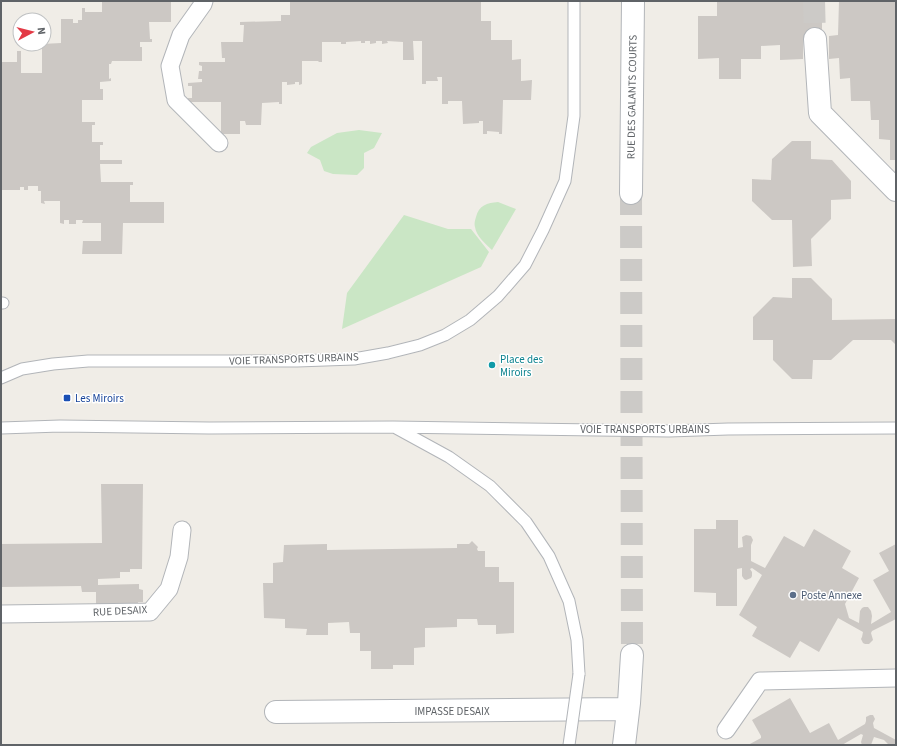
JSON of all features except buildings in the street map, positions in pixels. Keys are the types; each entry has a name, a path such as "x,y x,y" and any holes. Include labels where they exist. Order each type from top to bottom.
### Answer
{"street":[{"path":"204,1 181,35 170,66 176,100 219,143"},
{"name":"RUE DES GALANTS COURTS","path":"631,193 633,1"},
{"path":"814,39 820,114 896,190"},
{"name":"RUE DESAIX","path":"1,614 150,612 169,588 179,557 182,530"},
{"path":"624,745 632,655"},
{"path":"726,730 760,681 896,678"},
{"name":"IMPASSE DESAIX","path":"276,712 628,709"}],"lane":[{"name":"VOIE TRANSPORTS URBAINS","path":"1,378 22,369 53,364 88,361 297,361 354,359 388,354 420,345 445,335 470,320 498,296 525,265 544,230 565,181 574,116 574,1"},
{"name":"VOIE TRANSPORTS URBAINS","path":"1,428 60,426 209,428 393,426 669,431 728,429 896,428"},
{"name":"VOIE TRANSPORTS URBAINS","path":"393,426 450,457 490,486 526,522 549,556 569,601 577,640 579,674 569,745"}],"green space":[{"path":"359,130 382,133 374,148 364,153 364,168 357,175 333,174 324,171 320,160 307,153 311,147 337,133"},
{"path":"498,202 516,209 492,250 477,234 475,222 477,213 481,207 490,203"},
{"path":"404,215 448,229 471,229 489,252 481,267 342,329 347,293"}],"tunnel":[{"path":"814,1 815,39"},
{"path":"631,193 632,655"}],"place":[{"name":"Place des Miroirs","path":"492,365"},
{"name":"Les Miroirs","path":"67,398"},
{"name":"Poste Annexe","path":"793,595"}]}
